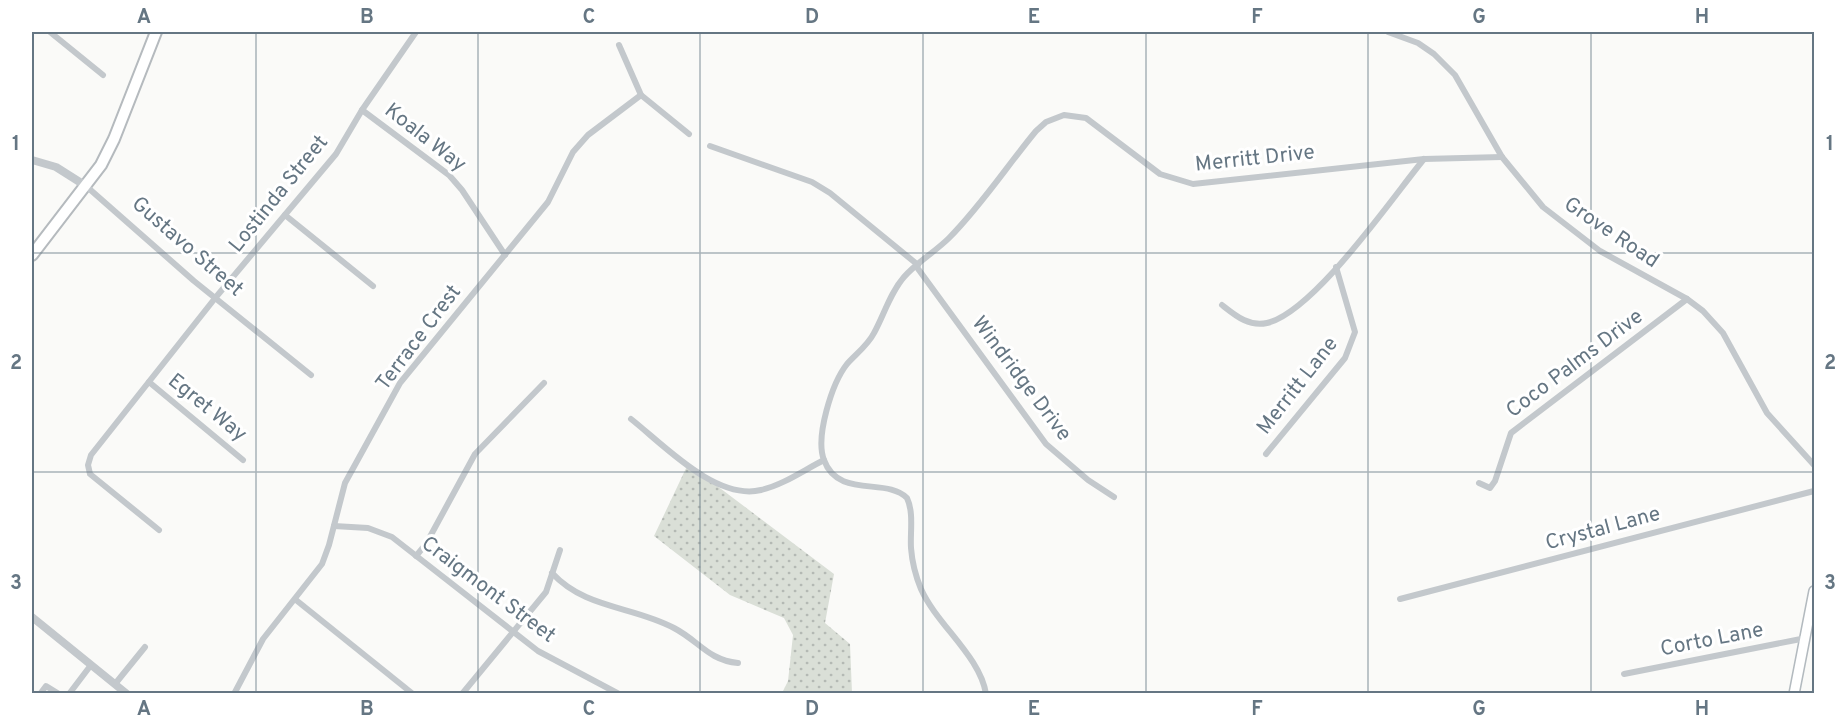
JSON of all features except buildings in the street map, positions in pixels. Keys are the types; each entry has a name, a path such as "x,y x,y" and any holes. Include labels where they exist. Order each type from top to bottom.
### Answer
{"main road":[{"path":"32,255 86,186 114,139 156,32"},
{"path":"1794,693 1814,592"}],"street":[{"path":"50,32 103,75"},
{"name":"Lostinda Street","path":"159,530 90,474 87,465 91,455 216,297 336,154 362,110 416,32"},
{"name":"Grove Road","path":"1388,32 1418,43 1434,54 1455,75 1502,157 1543,207 1578,236 1634,271 1687,299 1722,333 1758,401 1815,465"},
{"path":"619,45 641,95 689,134"},
{"name":"Terrace Crest","path":"234,693 263,639 296,600 322,564 345,483 400,383 548,202 567,164 581,143 607,119 641,95"},
{"name":"Koala Way","path":"362,110 449,175 462,190 505,255"},
{"name":"Merritt Drive","path":"824,460 821,440 825,418 845,366 873,336 897,286 917,265 950,238 1036,131 1046,122 1064,115 1086,118 1160,174 1193,184 1424,159 1502,157"},
{"name":"Windridge Drive","path":"710,146 812,182 830,193 917,265 1046,444 1088,480 1114,497"},
{"path":"1222,305 1246,322 1268,323 1302,303 1336,267 1424,159"},
{"name":"Gustavo Street","path":"32,160 56,166 86,186 311,375"},
{"path":"285,215 373,286"},
{"name":"Merritt Lane","path":"1266,454 1345,358 1352,346 1355,332 1336,267"},
{"name":"Coco Palms Drive","path":"1479,483 1490,488 1495,482 1511,434 1687,299"},
{"name":"Egret Way","path":"149,382 243,460"},
{"path":"416,556 426,544 475,454 544,383"},
{"path":"631,419 708,480 731,490 759,491 824,460 832,472 849,483 897,491 907,498 910,505 911,549 918,580 942,623 977,668 986,693"},
{"name":"Crystal Lane","path":"1400,599 1815,491"},
{"name":"Craigmont Street","path":"334,526 380,531 558,663 619,693"},
{"path":"462,693 546,592 560,550"},
{"path":"552,573 563,584 580,595 609,608 657,620 675,629 720,661 738,663"},
{"path":"296,600 413,693"},
{"path":"32,617 127,693"},
{"name":"Corto Lane","path":"1624,674 1806,638"},
{"path":"115,684 145,647"},
{"path":"69,693 91,665"},
{"path":"40,693 46,686 59,693"}],"shaded area":[{"path":"688,464 834,574 825,623 850,644 852,693 782,693 788,681 793,635 784,618 730,595 654,536"}]}
